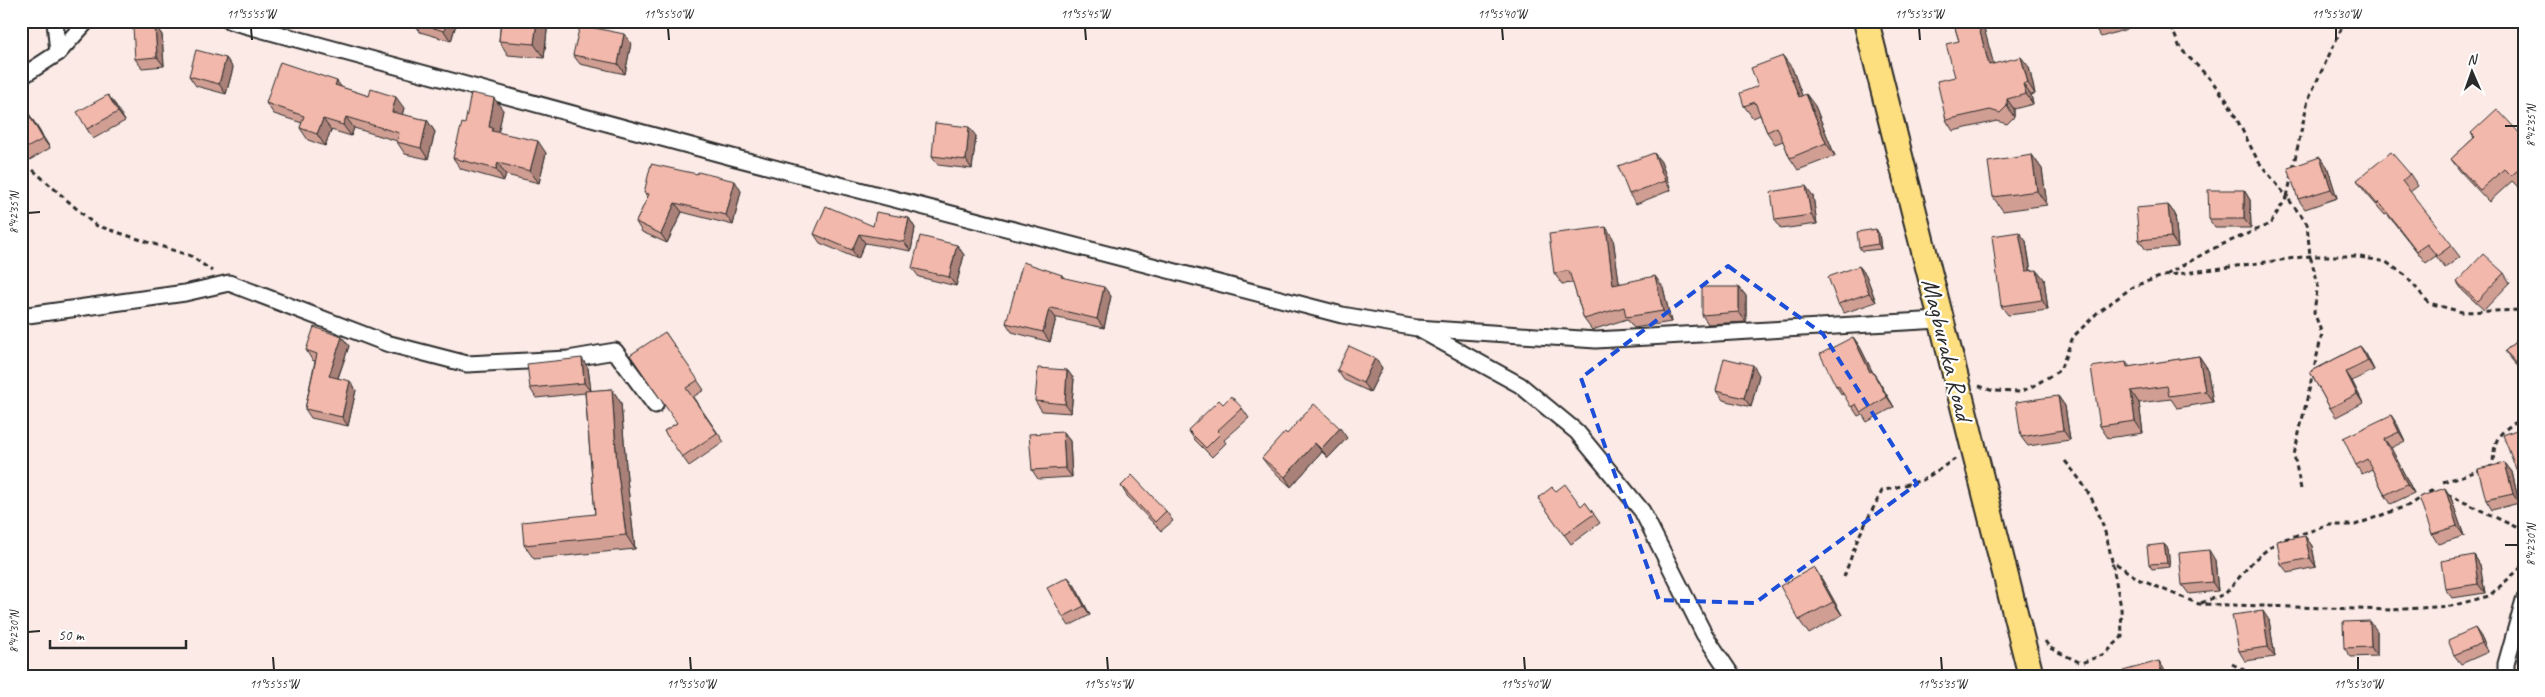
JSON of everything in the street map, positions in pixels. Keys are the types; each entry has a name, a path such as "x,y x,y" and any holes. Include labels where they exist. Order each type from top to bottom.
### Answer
{"main road":[{"name":"Magburaka Road","path":"1866,21 2031,676"}],"street":[{"path":"55,21 58,53"},
{"path":"21,77 58,53 87,21"},
{"path":"230,21 732,157 1342,316 1417,328 1596,340 1940,320"},
{"path":"21,316 185,294 229,283 386,343 467,364 568,359 615,351 655,405"},
{"path":"1417,328 1520,385 1577,432 1642,511 1704,634 1732,676"},
{"path":"2506,676 2506,664 2524,600"}],"path":[{"path":"2169,21 2180,48 2211,80 2228,102 2258,161 2307,224 2310,256 2318,283 2314,312 2322,334 2294,454 2301,489"},
{"path":"1955,377 1993,391 2020,392 2035,385 2060,370 2073,337 2096,313 2134,286 2163,276 2212,249 2270,224 2287,197 2308,100 2345,21"},
{"path":"33,170 95,225 191,256 229,283"},
{"path":"2163,276 2310,256 2355,256 2386,262 2405,275 2428,304 2462,312 2524,310"},
{"path":"2443,482 2493,466 2494,442 2507,427 2524,417"},
{"path":"1844,577 1858,538 1882,491 1923,480 1955,459 1971,440"},
{"path":"2039,634 2050,648 2080,663 2105,654 2122,637 2121,608 2105,528 2086,486 2065,461"},
{"path":"2198,604 2225,594 2254,560 2278,541 2330,525 2355,525 2409,505 2431,491 2445,493 2524,531"},
{"path":"2112,561 2140,580 2198,604 2390,610 2451,606 2489,596 2524,565"},
{"path":"2232,664 2256,676"}],"highlighted area":[{"path":"1728,266 1823,334 1917,484 1755,603 1659,600 1581,378"}],"building":[{"path":"414,21 447,21 444,31"},
{"path":"501,21 537,21 534,44 499,41"},
{"path":"1953,21 1977,21 1989,65 2021,57 2028,83 2023,84 2026,94 2007,99 2007,106 2000,113 1990,110 1946,120 1937,81 1955,77 1946,44 1959,41"},
{"path":"2093,21 2115,21 2095,28"},
{"path":"155,25 157,57 135,59 133,27"},
{"path":"580,25 624,34 618,64 573,55"},
{"path":"196,50 226,58 219,84 189,76"},
{"path":"1783,56 1799,97 1806,94 1826,143 1790,158 1777,127 1767,132 1755,102 1744,106 1740,93 1758,86 1751,68"},
{"path":"280,62 337,81 335,85 369,96 371,89 396,97 392,112 427,120 421,148 397,142 399,133 346,117 343,125 323,119 317,134 300,128 304,116 266,103"},
{"path":"471,93 494,98 489,127 493,128 492,131 538,141 530,171 498,163 496,169 453,158 462,123 465,124"},
{"path":"108,95 118,112 87,129 77,112"},
{"path":"25,108 43,139 21,151 21,110"},
{"path":"2497,109 2524,138 2524,165 2511,176 2504,169 2480,190 2451,159 2475,137 2471,133"},
{"path":"935,123 969,127 966,160 932,156"},
{"path":"2391,152 2410,174 2402,181 2452,245 2437,256 2427,244 2417,251 2379,202 2377,204 2357,180"},
{"path":"1654,153 1665,181 1629,194 1618,166"},
{"path":"2032,155 2037,191 1993,197 1988,162"},
{"path":"2320,157 2331,189 2298,199 2288,168"},
{"path":"651,164 735,181 726,215 675,203 661,234 636,222 649,194 644,193"},
{"path":"1806,186 1811,215 1775,220 1771,192"},
{"path":"2208,190 2244,190 2244,219 2209,219"},
{"path":"2168,205 2171,237 2139,240 2136,208"},
{"path":"826,206 873,226 876,212 909,218 904,242 859,234 852,250 814,234"},
{"path":"1606,227 1613,285 1655,276 1663,311 1626,317 1624,307 1584,319 1569,271 1554,273 1549,234"},
{"path":"1876,229 1878,244 1859,247 1857,232"},
{"path":"2019,232 2026,271 2037,270 2042,300 2001,306 1992,236"},
{"path":"920,236 957,245 949,277 912,268"},
{"path":"2483,254 2504,273 2477,301 2457,282"},
{"path":"1023,262 1062,275 1061,277 1104,287 1097,319 1052,308 1049,309 1043,332 1006,323"},
{"path":"1859,266 1869,293 1838,304 1828,277"},
{"path":"1702,287 1739,287 1739,312 1702,315"},
{"path":"314,327 342,337 329,376 350,381 342,417 305,409 317,354 306,350"},
{"path":"665,332 698,380 686,388 717,433 682,457 664,431 677,423 630,355"},
{"path":"2524,334 2524,371 2505,351"},
{"path":"1853,337 1870,372 1872,371 1887,397 1861,413 1856,404 1851,407 1838,385 1836,386 1820,354"},
{"path":"1349,346 1375,358 1363,383 1337,370"},
{"path":"2360,346 2368,361 2346,372 2357,394 2330,408 2310,372"},
{"path":"2199,356 2205,391 2169,396 2167,386 2131,391 2135,421 2100,426 2091,367 2126,362 2127,367"},
{"path":"582,358 584,383 530,388 527,364"},
{"path":"1724,358 1753,365 1744,398 1716,391"},
{"path":"1038,368 1067,370 1065,404 1035,401"},
{"path":"612,389 617,466 626,535 524,545 522,522 595,514 585,391"},
{"path":"1231,396 1242,408 1217,431 1220,434 1206,448 1188,430 1219,400 1223,404"},
{"path":"2058,396 2063,430 2021,437 2016,402"},
{"path":"1314,404 1340,428 1321,449 1315,443 1285,477 1262,458"},
{"path":"2391,415 2399,432 2384,439 2407,484 2385,495 2367,459 2356,465 2343,438"},
{"path":"2524,427 2524,467 2516,469 2503,435"},
{"path":"1063,432 1065,468 1032,470 1029,434"},
{"path":"2505,463 2513,494 2486,500 2478,469"},
{"path":"1132,475 1166,511 1155,522 1121,486"},
{"path":"1565,484 1581,506 1585,502 1594,514 1564,535 1538,498 1552,487 1556,491"},
{"path":"2445,488 2457,526 2432,534 2419,497"},
{"path":"2305,536 2310,558 2281,564 2277,541"},
{"path":"2164,544 2167,563 2149,564 2147,546"},
{"path":"2209,550 2212,582 2182,585 2179,553"},
{"path":"2474,555 2478,584 2445,589 2441,561"},
{"path":"1814,567 1833,602 1799,620 1780,586"},
{"path":"1068,577 1084,606 1063,617 1047,588"},
{"path":"2263,611 2268,647 2239,651 2232,615"},
{"path":"2370,621 2371,647 2344,648 2343,622"},
{"path":"2475,628 2482,643 2454,655 2448,640"},
{"path":"2159,661 2162,675 2124,676 2123,671"}]}
